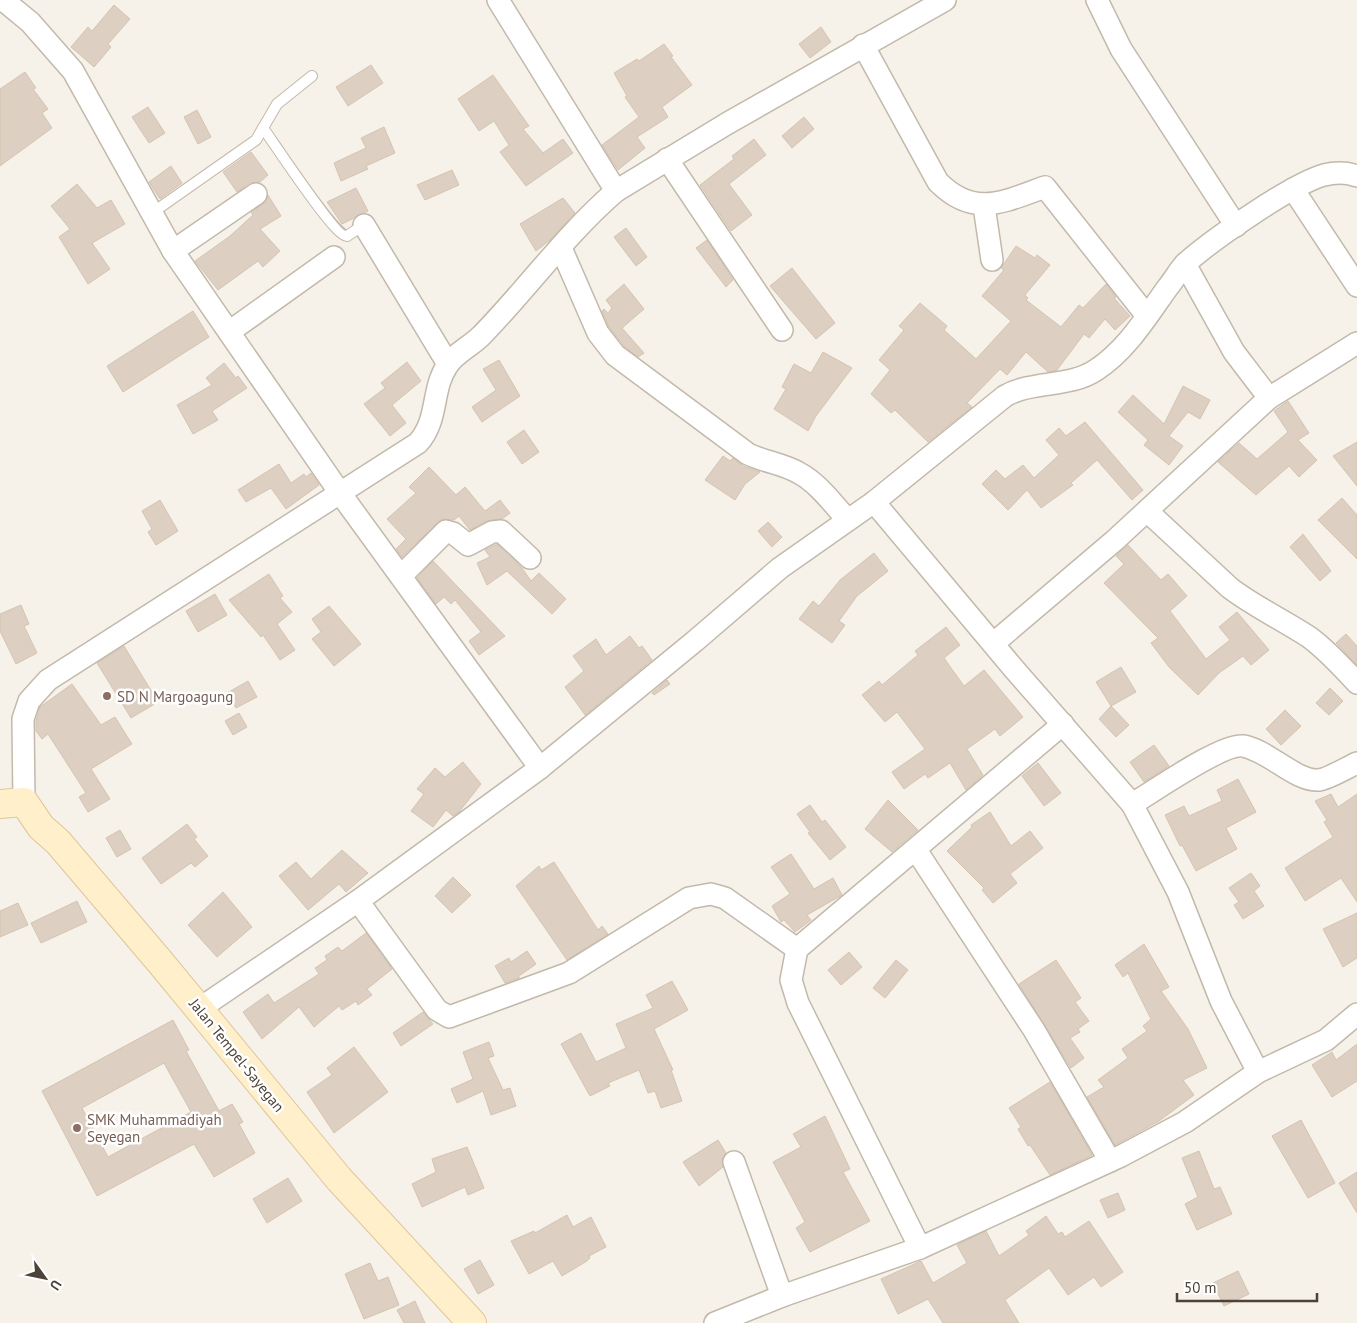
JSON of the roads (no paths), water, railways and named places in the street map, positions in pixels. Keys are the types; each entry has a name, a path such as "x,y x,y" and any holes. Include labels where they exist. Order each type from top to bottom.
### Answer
{"main road":[{"name":"Jalan Tempel-Sayegan","path":"12,803 41,827 74,860 339,1179 472,1323"}],"street":[{"path":"3,0 30,22 73,71 173,251 340,493 540,768"},
{"path":"498,0 616,191"},
{"path":"12,803 23,719 29,701 48,680 418,442 426,435 434,413 439,382 448,364 480,337 591,212 616,191 667,159 945,0"},
{"path":"1097,0 1121,49 1236,226"},
{"path":"863,46 938,182 949,193 963,202 984,206 1054,183 1147,316"},
{"path":"667,159 782,330"},
{"path":"199,1009 358,901 540,768 695,641 780,568 847,519 874,502 1005,396 1014,391 1078,378 1094,372 1108,362 1128,342 1185,264 1236,226 1293,189 1324,175 1346,172 1357,176"},
{"path":"1293,189 1357,286"},
{"path":"173,251 256,194"},
{"path":"984,206 992,260"},
{"path":"367,223 448,364"},
{"path":"561,248 598,333 615,355 748,454 764,462 803,475 847,519"},
{"path":"229,332 334,257"},
{"path":"1185,264 1234,352 1269,398"},
{"path":"994,643 1114,541 1269,398 1357,343"},
{"path":"874,502 1132,804 1178,892 1221,1001 1258,1072"},
{"path":"1147,510 1230,588 1245,600 1311,639 1329,653 1357,683"},
{"path":"400,576 446,531 454,533 468,545 492,532 501,531 530,558"},
{"path":"920,1248 798,1003 791,980 797,949 1063,724"},
{"path":"1132,804 1217,753 1242,746 1270,756 1300,776 1319,780 1357,763"},
{"path":"916,850 1034,1030 1110,1161"},
{"path":"358,901 437,1010 448,1017 568,973 689,898 712,894 726,898 797,949"},
{"path":"715,1323 782,1296 920,1248 1110,1161 1185,1122 1258,1072 1326,1040 1357,1014"},
{"path":"734,1162 782,1296"}],"lane":[{"path":"152,213 256,140 277,104 312,76"},
{"path":"263,128 315,203 340,234 347,236 367,223"}],"place":[{"name":"SD N Margoagung","path":"107,696"},
{"name":"SMK Muhammadiyah Seyegan","path":"77,1128"}]}
